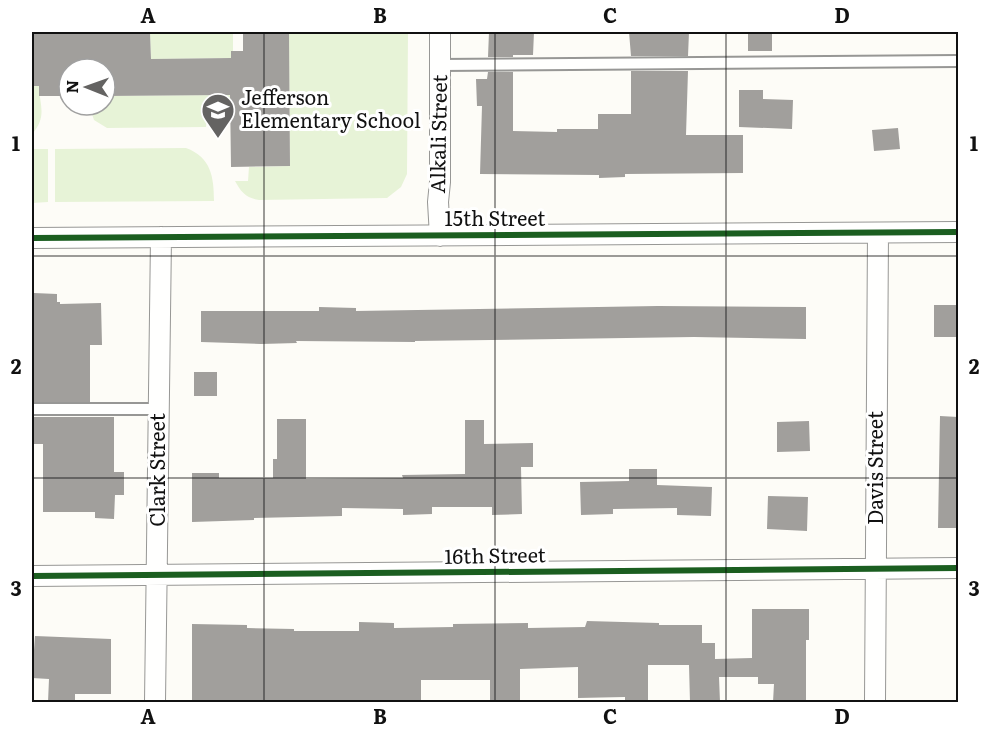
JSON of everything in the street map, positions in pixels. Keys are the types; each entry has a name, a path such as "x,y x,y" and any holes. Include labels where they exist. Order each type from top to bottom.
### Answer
{"street":[{"name":"Alkali Street","path":"440,32 438,202 440,236"},
{"name":"Davis Street","path":"875,702 878,232"},
{"name":"15th Street","path":"32,238 958,232"},
{"name":"Clark Street","path":"155,702 161,237"},
{"name":"16th Street","path":"32,576 958,567"}],"lane":[{"path":"440,65 958,60"},
{"path":"32,409 159,409"}],"green space":[{"path":"150,32 233,32 233,51 231,51 231,58 151,59"},
{"path":"289,32 408,32 407,174 401,187 387,198 259,200 247,196 237,185 235,181 248,181 249,167 290,166"},
{"path":"32,86 39,86 42,110 40,122 32,134"},
{"path":"231,95 231,105 220,105 220,116 207,116 206,127 107,128 93,117 117,117 117,96"},
{"path":"186,148 206,162 212,176 214,201 55,202 55,149"},
{"path":"32,149 48,149 48,202 32,203"}],"building":[{"path":"32,32 150,32 151,59 231,58 231,51 243,51 243,32 289,32 290,166 231,167 230,95 117,96 117,57 57,57 57,96 39,96 39,86 32,86"},
{"path":"489,32 534,32 533,55 488,57"},
{"path":"629,32 689,32 688,56 631,56"},
{"path":"748,32 772,32 772,51 748,51"},
{"path":"631,71 688,71 686,135 743,135 743,173 625,174 625,177 599,178 599,175 480,174 482,106 477,106 476,79 487,79 488,72 513,72 513,131 557,132 557,129 598,129 598,114 631,114"},
{"path":"739,90 763,90 763,99 793,100 792,129 739,127"},
{"path":"898,128 900,149 874,151 872,130"},
{"path":"34,293 57,294 57,302 60,304 101,303 102,345 90,345 90,402 32,402 32,302 34,302"},
{"path":"934,305 958,305 958,337 934,337"},
{"path":"658,306 806,307 806,339 694,337 415,342 296,341 297,343 261,344 201,342 201,311 319,311 319,307 356,308 356,311"},
{"path":"194,372 217,372 217,396 194,396"},
{"path":"940,416 958,417 958,528 938,528"},
{"path":"32,417 114,417 114,472 124,472 124,495 115,495 114,519 95,518 95,512 43,512 43,444 32,444"},
{"path":"277,419 306,419 306,479 403,478 402,475 465,474 465,420 484,420 484,444 533,443 533,467 521,467 522,514 492,515 492,507 432,507 432,514 403,515 403,509 342,508 342,516 192,522 192,473 219,473 219,478 273,478 273,459 277,459"},
{"path":"809,421 810,451 777,452 777,422"},
{"path":"629,469 657,469 657,485 712,487 711,516 677,515 677,508 613,509 613,514 581,515 580,482 629,481"},
{"path":"768,496 808,497 807,531 767,529"},
{"path":"752,609 809,609 809,640 806,640 806,702 773,702 774,684 758,684 758,677 719,677 720,702 690,702 689,665 648,665 648,702 625,702 625,697 578,698 578,667 520,669 520,702 490,702 490,680 421,680 421,702 192,702 192,624 247,625 247,628 294,629 294,631 359,631 359,622 394,623 394,628 528,623 528,628 585,627 587,621 702,625 702,643 715,643 715,659 752,658"},
{"path":"35,636 111,639 111,694 75,694 75,702 48,702 49,679 32,678"}],"cycle path":[{"path":"32,238 958,232"},
{"path":"32,576 958,568"}],"place":[{"name":"Jefferson Elementary School","path":"218,139"}]}
